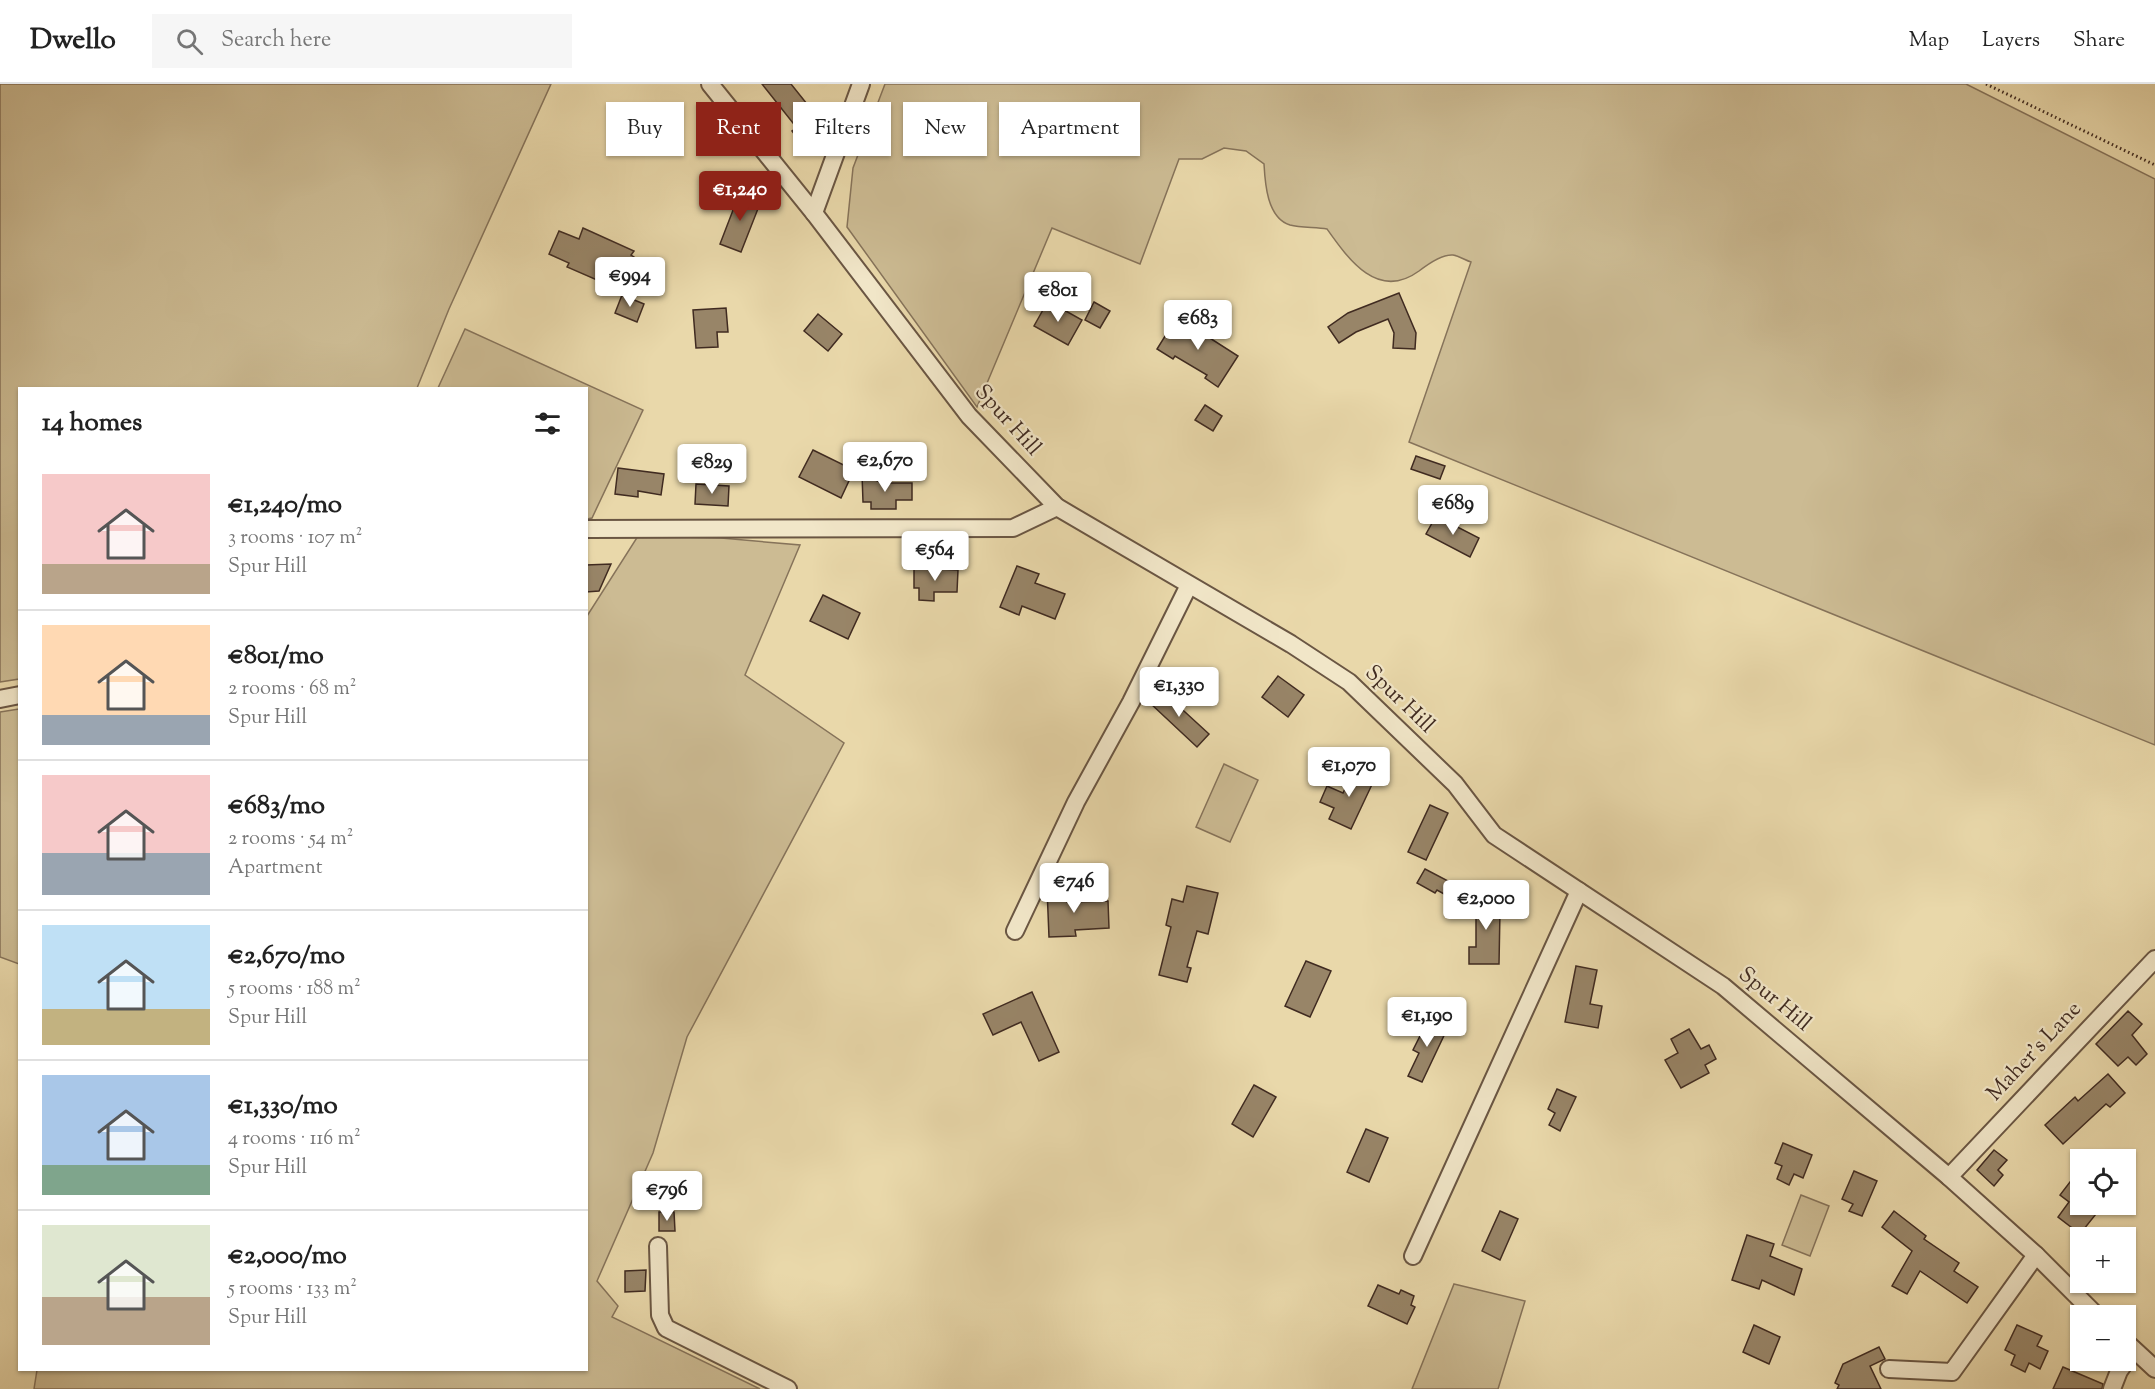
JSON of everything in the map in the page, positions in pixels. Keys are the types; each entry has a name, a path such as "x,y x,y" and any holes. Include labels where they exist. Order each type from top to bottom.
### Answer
{"street":[{"name":"Spur Hill","path":"710,84 814,213 969,416 1057,507 1291,644 1343,678 1455,784 1494,835 1723,986 1949,1177 2036,1255 2086,1305"},
{"path":"814,213 861,84"},
{"path":"588,530 1013,528 1057,507"},
{"path":"1015,931 1076,802 1131,702 1189,585"},
{"path":"0,699 18,695"},
{"path":"1413,1256 1580,891"},
{"name":"Maher's Lane","path":"1949,1177 2155,958"},
{"path":"658,1246 660,1315 666,1328 788,1389"},
{"path":"1889,1369 1952,1372 2036,1255"},
{"path":"2136,1352 2155,1369"},
{"path":"2112,1389 2119,1371"}],"path":[{"path":"1986,84 2155,165"}],"shaded area":[{"path":"0,84 551,84 449,309 417,387 18,387 18,679 0,682"},
{"path":"885,84 1966,84 2155,179 2155,745 1409,442 1471,262 1449,255 1435,260 1404,279 1390,281 1378,279 1355,264 1327,229 1294,226 1282,221 1276,215 1269,199 1264,164 1246,151 1224,148 1202,159 1179,159 1140,264 1052,228 977,407 847,227 853,168 858,156 891,156 891,102 878,102"},
{"path":"465,329 643,410 592,518 588,519 588,387 438,387"},
{"path":"638,536 721,538 800,545 745,675 844,743 687,1037 653,1153 597,1281 618,1306 612,1317 760,1389 34,1389 37,1371 588,1371 588,614"},
{"path":"18,709 18,964 0,957 0,712"},
{"path":"1224,764 1258,780 1230,842 1196,827"},
{"path":"1801,1195 1829,1206 1810,1256 1782,1245"},
{"path":"1454,1284 1525,1301 1498,1389 1412,1389"}],"building":[{"path":"762,84 791,84 805,102 793,102 793,123 781,108 781,102 776,102"},
{"path":"740,192 761,201 741,252 720,244"},
{"path":"583,228 634,251 631,255 634,257 620,290 567,267 569,263 549,254 559,231 579,239"},
{"path":"1399,293 1416,333 1415,349 1393,348 1394,333 1388,319 1356,332 1339,343 1328,327 1348,313"},
{"path":"622,295 644,304 637,322 615,313"},
{"path":"1048,301 1082,320 1068,345 1034,326"},
{"path":"1094,302 1110,311 1100,328 1085,320"},
{"path":"726,308 728,332 717,332 718,347 696,348 693,310"},
{"path":"818,314 842,334 828,351 804,331"},
{"path":"1177,317 1238,356 1218,387 1205,378 1207,375 1175,356 1173,359 1157,349"},
{"path":"1205,405 1222,416 1213,431 1195,420"},
{"path":"813,450 854,470 841,498 799,477"},
{"path":"1416,456 1445,466 1440,479 1411,469"},
{"path":"618,468 664,474 661,495 638,491 638,497 615,494"},
{"path":"862,474 882,483 912,483 912,500 896,500 896,509 871,509 871,502 863,502"},
{"path":"696,484 729,486 728,506 695,504"},
{"path":"1436,516 1479,538 1470,557 1426,534"},
{"path":"611,564 599,591 588,592 588,565"},
{"path":"1017,566 1039,574 1035,583 1065,594 1055,619 1022,606 1019,615 1000,607"},
{"path":"914,568 958,570 957,592 934,592 934,601 919,600 919,588 914,588"},
{"path":"823,595 860,613 848,639 810,621"},
{"path":"1278,676 1304,695 1288,717 1262,697"},
{"path":"1164,688 1176,698 1173,701 1209,734 1197,747 1150,703"},
{"path":"1355,767 1376,776 1351,829 1329,819 1334,808 1320,802 1327,786 1343,793"},
{"path":"1430,805 1448,813 1426,860 1408,852"},
{"path":"1425,869 1450,882 1444,894 1437,890 1435,893 1417,883"},
{"path":"1066,886 1067,902 1108,901 1109,928 1075,930 1076,936 1049,937 1047,888"},
{"path":"1187,886 1218,893 1208,934 1197,931 1187,967 1191,968 1187,982 1159,975 1171,927 1166,925 1172,899 1183,902"},
{"path":"1476,887 1491,888 1490,911 1500,911 1499,964 1469,964 1469,947 1476,947"},
{"path":"1306,961 1331,971 1310,1017 1285,1006"},
{"path":"1576,966 1597,970 1590,1004 1602,1006 1598,1028 1565,1022"},
{"path":"1032,992 1059,1052 1039,1061 1021,1022 993,1035 983,1014"},
{"path":"2128,1011 2142,1024 2132,1035 2147,1054 2136,1065 2128,1057 2118,1066 2096,1044"},
{"path":"1429,1018 1448,1027 1422,1082 1408,1076 1419,1053 1413,1050"},
{"path":"1689,1029 1701,1049 1709,1045 1716,1059 1705,1065 1709,1073 1681,1088 1665,1060 1678,1053 1671,1039"},
{"path":"2108,1074 2125,1093 2110,1107 2106,1104 2063,1144 2045,1125 2075,1097 2078,1101"},
{"path":"1254,1085 1276,1097 1253,1137 1232,1124"},
{"path":"1557,1089 1576,1097 1560,1131 1549,1125 1555,1113 1548,1109"},
{"path":"1366,1129 1388,1138 1369,1182 1347,1172"},
{"path":"1783,1143 1812,1155 1803,1178 1794,1174 1789,1185 1777,1179 1782,1166 1775,1163"},
{"path":"1994,1150 2007,1160 1998,1170 2003,1175 1994,1186 1977,1170"},
{"path":"1854,1171 1877,1181 1862,1216 1849,1211 1853,1204 1842,1199"},
{"path":"2070,1182 2070,1215 2095,1215 2086,1227 2071,1227 2058,1217 2069,1202 2060,1195"},
{"path":"1500,1211 1518,1219 1500,1260 1482,1251"},
{"path":"1894,1211 1926,1236 1924,1239 1959,1263 1954,1271 1978,1287 1967,1303 1920,1271 1907,1294 1892,1286 1912,1251 1882,1227"},
{"path":"659,1212 674,1212 675,1231 659,1231"},
{"path":"1747,1235 1774,1244 1770,1256 1802,1269 1794,1295 1762,1280 1759,1289 1732,1280"},
{"path":"646,1270 645,1291 625,1292 625,1271"},
{"path":"1378,1285 1399,1294 1401,1290 1414,1296 1411,1305 1415,1307 1407,1324 1368,1306"},
{"path":"1754,1325 1780,1337 1769,1364 1743,1352"},
{"path":"2017,1325 2042,1336 2037,1346 2048,1351 2040,1369 2029,1363 2025,1372 2011,1365 2015,1355 2005,1350"},
{"path":"1879,1347 1885,1359 1870,1366 1881,1389 1837,1389 1839,1385 1835,1383 1843,1364"},
{"path":"2063,1367 2103,1384 2102,1389 2053,1389"}]}
